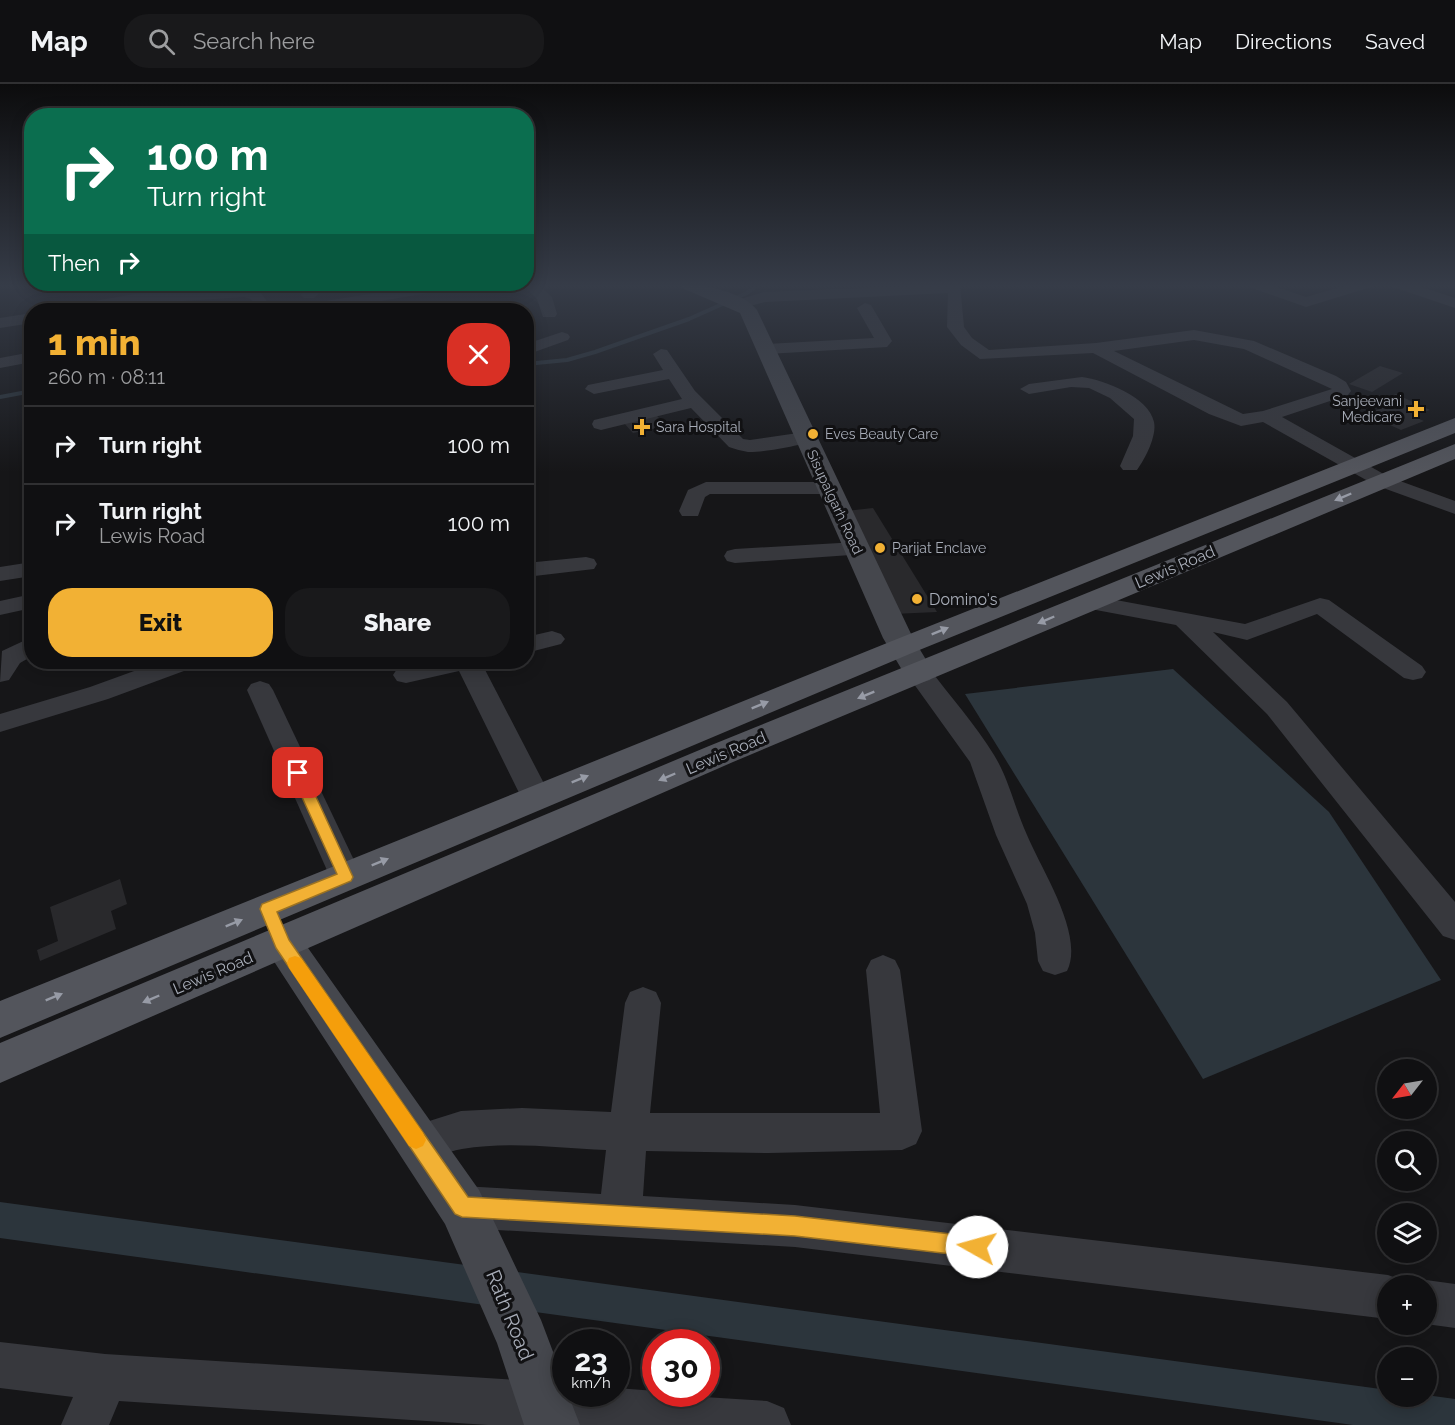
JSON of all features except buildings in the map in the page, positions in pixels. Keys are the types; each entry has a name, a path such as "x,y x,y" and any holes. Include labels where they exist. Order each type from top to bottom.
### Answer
{"main road":[{"name":"Lewis Road","path":"0,1063 275,926 346,877 902,647 1455,425"},
{"name":"Lewis Road","path":"0,1020 275,926 531,834 1455,451"}],"street":[{"path":"767,349 813,347"},
{"path":"976,347 986,355 1014,355 1106,347"},
{"path":"1096,348 1230,417 1250,420 1342,391 1340,386 1330,380 1252,347"},
{"name":"Sisupalgarh Road","path":"767,349 805,438 902,647 919,673"},
{"path":"661,354 694,402 742,446 805,438"},
{"path":"1014,355 1048,386"},
{"path":"0,363 24,358"},
{"path":"594,389 672,373"},
{"path":"1029,389 1087,381 1096,382 1138,409 1144,417 1145,428 1130,466"},
{"path":"601,424 694,402"},
{"path":"1266,416 1382,481 1455,508"},
{"path":"690,511 695,494 706,488 829,488"},
{"path":"735,556 857,549"},
{"path":"534,569 586,564"},
{"path":"0,574 24,570"},
{"path":"1089,602 1247,632 1320,605 1413,672"},
{"path":"0,608 24,603"},
{"path":"1184,619 1277,708 1455,926"},
{"path":"534,643 552,639"},
{"path":"0,674 11,657 24,650"},
{"path":"0,723 99,693 164,669"},
{"path":"405,675 431,669"},
{"path":"472,669 536,797"},
{"path":"919,673 983,760 1011,835 1043,904 1052,933 1055,961"},
{"path":"260,690 346,877"},
{"name":"Rath Road","path":"275,926 462,1207 484,1250 522,1339 549,1415"},
{"path":"418,1143 461,1130 522,1127 628,1132 769,1134 902,1131 883,970"},
{"path":"620,1215 643,1003"},
{"path":"462,1207 795,1226 1377,1296"},
{"path":"1437,1304 1455,1306"},
{"path":"0,1365 105,1377 549,1415 767,1425"},
{"path":"85,1425 105,1377"}],"shaded area":[{"path":"1173,669 1329,812 1441,980 1203,1079 965,694"}],"waterway":[{"path":"534,363 567,360 610,347"},
{"path":"0,397 24,392"},
{"path":"0,1220 1455,1419"}],"slow traffic":[{"path":"295,963 416,1140"}],"place":[{"name":"Sanjeevani Medicare","path":"1416,409"},
{"name":"Sara Hospital","path":"642,427"},
{"name":"Eves Beauty Care","path":"813,434"},
{"name":"Parijat Enclave","path":"880,548"},
{"name":"Domino's","path":"917,599"}],"route":[{"path":"298,773 346,877 268,909 282,943 462,1207 795,1226 977,1247"}]}
